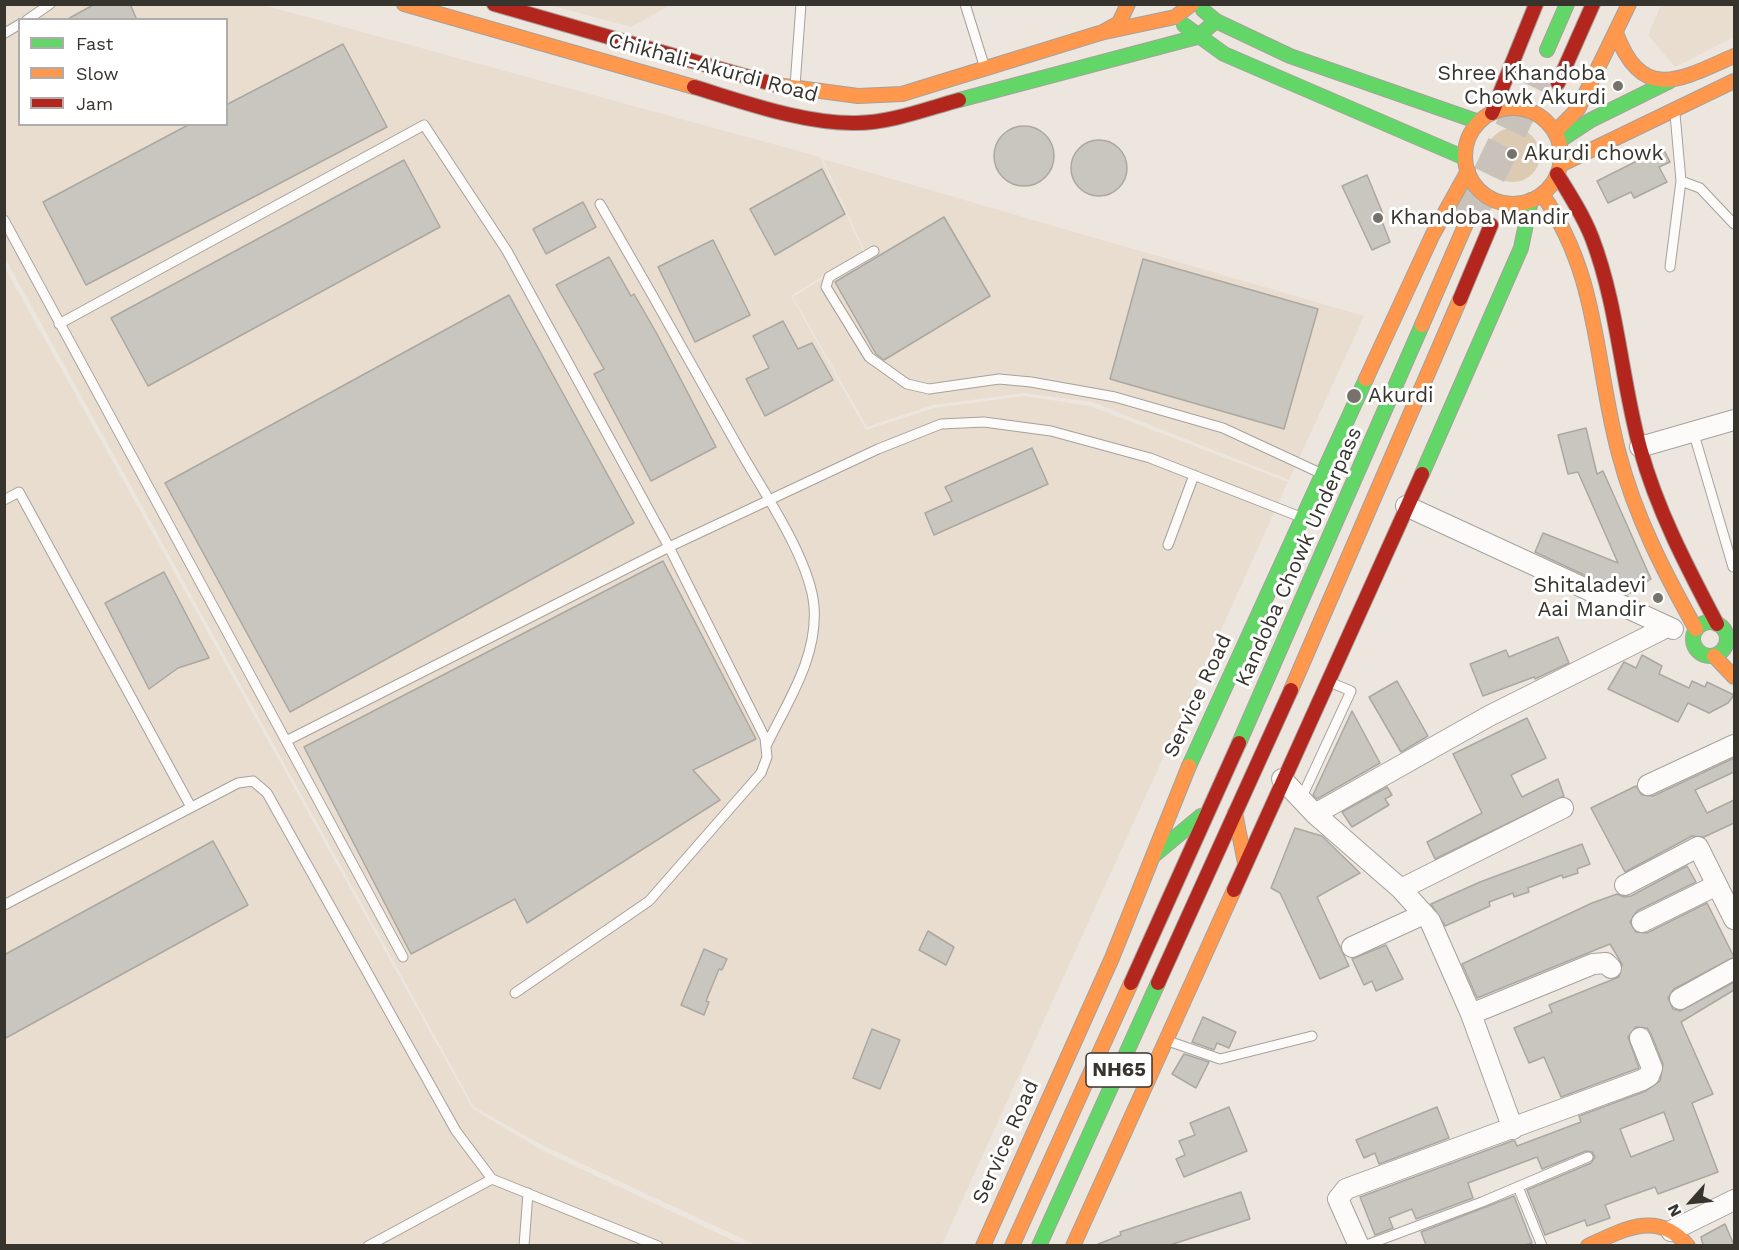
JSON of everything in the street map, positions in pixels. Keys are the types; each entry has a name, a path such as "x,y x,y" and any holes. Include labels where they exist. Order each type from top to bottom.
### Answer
{"main road":[{"name":"Chikhali-Akurdi Road","path":"404,4 762,107 856,123 896,117 1197,37 1216,21"},
{"name":"Chikhali-Akurdi Road","path":"494,4 695,63 795,88 858,96 902,94 1100,33 1175,16 1194,4"},
{"path":"1100,33 1119,23 1128,4"},
{"path":"1164,4 1197,37 1224,54 1467,165"},
{"path":"1194,4 1216,21 1290,56 1479,122"},
{"path":"1492,112 1536,4"},
{"path":"1540,66 1568,4"},
{"path":"1558,83 1593,4"},
{"path":"1557,136 1578,109 1617,33 1629,4"},
{"path":"1617,33 1620,49 1631,66 1654,79 1670,81"},
{"path":"1557,136 1670,81 1734,56"},
{"path":"1073,1245 1509,279 1537,197 1559,169 1734,81"},
{"path":"1504,108 1524,109 1542,117 1557,136 1559,169 1576,199 1595,242 1609,284 1640,447 1650,477 1696,585 1717,624 1726,632 1731,642 1714,656 1702,655 1698,651 1694,632 1629,485 1614,434 1587,290 1574,250 1555,209 1537,197 1513,204 1494,200 1479,189 1467,165 1468,136 1479,122 1492,112 1504,108"},
{"name":"Service Road","path":"983,1245 1112,958 1188,768 1433,234 1467,165"},
{"name":"Kandoba Chowk Underpass","path":"1207,812 1297,616 1468,219"},
{"name":"Kandoba Chowk Underpass","path":"1236,813 1320,626 1491,225"},
{"path":"1694,632 1706,622 1717,624"},
{"path":"1714,656 1734,677"},
{"path":"1153,855 1207,812"},
{"name":"NH65","path":"1012,1245 1207,812"},
{"path":"1236,813 1245,863"},
{"name":"NH65","path":"1039,1245 1236,813"},
{"path":"1588,1245 1630,1227 1656,1224 1683,1238 1688,1245"}],"street":[{"path":"1640,447 1734,420"},
{"path":"1406,506 1667,627 1694,632"},
{"path":"1315,814 1489,716 1667,627"},
{"path":"1648,785 1734,745"},
{"path":"1282,779 1315,814 1401,889 1430,921 1471,1014 1513,1129"},
{"path":"1401,889 1563,808"},
{"path":"1625,885 1698,847 1734,919"},
{"path":"1642,922 1717,885"},
{"path":"1352,947 1424,914"},
{"path":"1471,1014 1593,964 1606,963 1611,968"},
{"path":"1680,999 1734,969"},
{"path":"1359,1245 1338,1199 1346,1189 1513,1129 1649,1076 1652,1068 1640,1038"},
{"path":"1671,1231 1734,1200"}],"lane":[{"path":"30,18 50,4"},
{"path":"795,88 801,4"},
{"path":"965,4 986,68"},
{"path":"5,33 18,25"},
{"path":"1670,267 1681,181 1675,111"},
{"path":"59,324 424,125 507,251 669,547 765,738 766,747 766,757 761,773 649,901 515,993"},
{"path":"1681,181 1700,188 1734,224"},
{"path":"600,204 802,564 813,605 810,655 766,747"},
{"path":"4,220 288,740 403,957"},
{"path":"874,251 829,277 826,287 869,357 908,384 929,389 999,379 1115,396 1223,428 1323,474"},
{"path":"288,740 669,547 878,448 941,424 984,422 1051,431 1150,458 1303,518"},
{"path":"1693,431 1733,567"},
{"path":"1168,545 1194,475"},
{"path":"4,500 19,492 192,807"},
{"path":"1301,799 1352,691 1327,681"},
{"path":"4,905 238,783 253,781 267,793 456,1131 492,1179 658,1245"},
{"path":"1165,1040 1220,1059 1312,1036"},
{"path":"1364,1245 1518,1187 1588,1157"},
{"path":"368,1245 492,1179"},
{"path":"1518,1187 1542,1245"},
{"path":"524,1245 528,1193"}],"shaded area":[{"path":"670,4 631,27 550,5"},
{"path":"4,5 263,5 820,157 863,251 791,296 866,430 934,408 1024,396 1090,406 1288,482 942,1245 756,1245 544,1146 474,1107 5,258"},
{"path":"1661,5 1734,5 1734,37 1675,67 1648,35"},
{"path":"1513,128 1523,130 1532,136 1538,145 1540,155 1538,165 1532,174 1523,180 1513,182 1503,180 1494,174 1488,165 1486,155 1488,145 1494,136 1503,130"},
{"path":"823,159 1364,316 1289,480 1092,402 1024,393 933,405 867,427 793,297 865,252"},
{"path":"4,266 473,1109 543,1151 743,1245 5,1245"}],"building":[{"path":"95,4 130,4 136,18 70,18"},
{"path":"343,44 387,127 86,285 43,202 186,126 228,126 228,104"},
{"path":"1024,126 1041,131 1049,139 1054,156 1049,173 1041,181 1024,186 1007,181 999,173 994,156 999,139 1007,131"},
{"path":"1093,140 1105,140 1115,144 1123,152 1127,168 1123,184 1115,192 1105,196 1093,196 1083,192 1075,184 1071,174 1071,162 1075,152 1083,144"},
{"path":"1663,148 1670,162 1659,167 1667,182 1634,198 1631,192 1608,203 1597,181"},
{"path":"404,160 440,227 148,386 111,318"},
{"path":"822,169 845,214 775,255 750,209"},
{"path":"1367,175 1383,214 1380,216 1390,242 1372,250 1342,186"},
{"path":"583,202 596,227 546,254 533,229"},
{"path":"944,217 990,296 884,360 876,354 835,282"},
{"path":"713,240 750,315 695,342 658,267"},
{"path":"609,257 631,296 634,294 657,334 716,447 651,481 594,374 604,369 556,285"},
{"path":"1143,259 1318,309 1284,429 1110,379"},
{"path":"509,295 634,523 290,712 165,483"},
{"path":"783,321 798,349 812,343 833,380 765,416 746,379 769,368 753,336"},
{"path":"1586,428 1597,474 1603,471 1651,579 1627,595 1535,552 1543,533 1618,563 1578,472 1568,474 1558,435"},
{"path":"1032,448 1048,484 934,535 925,513 952,501 945,487"},
{"path":"663,561 756,739 693,770 720,800 527,923 515,899 411,954 304,747"},
{"path":"164,572 209,658 178,668 149,689 105,603"},
{"path":"1558,637 1569,663 1535,679 1534,677 1483,696 1470,664 1506,650 1509,657"},
{"path":"1642,655 1662,666 1659,674 1689,688 1692,681 1705,687 1707,682 1734,695 1728,703 1709,713 1688,703 1678,722 1608,689 1624,662 1636,668"},
{"path":"1397,681 1428,736 1401,752 1369,697"},
{"path":"1352,711 1380,763 1317,799 1313,795"},
{"path":"1527,718 1546,758 1511,775 1522,797 1558,779 1564,796 1435,859 1427,842 1482,813 1453,754"},
{"path":"1734,758 1734,772 1695,790 1707,813 1734,800 1734,823 1704,837 1692,836 1625,872 1591,808 1636,786 1642,795 1653,796"},
{"path":"1387,787 1392,795 1385,799 1389,805 1352,827 1342,812"},
{"path":"1295,828 1322,836 1360,873 1317,897 1349,966 1320,979 1280,893 1271,888"},
{"path":"213,841 248,905 4,1039 4,955"},
{"path":"1582,844 1590,864 1577,869 1578,873 1563,878 1562,875 1528,888 1529,892 1514,897 1513,893 1489,902 1490,906 1445,926 1431,904 1480,882"},
{"path":"1687,866 1696,882 1637,911 1630,922 1636,932 1647,933 1707,903 1734,957 1674,989 1668,998 1673,1009 1680,1011 1734,982 1734,990 1681,1022 1713,1094 1692,1103 1718,1172 1658,1194 1655,1187 1624,1198 1605,1205 1610,1218 1587,1226 1585,1220 1545,1235 1527,1190 1591,1163 1595,1157 1592,1152 1586,1151 1542,1169 1537,1157 1468,1183 1473,1198 1416,1219 1412,1209 1389,1218 1393,1228 1375,1235 1360,1197 1512,1141 1515,1141 1517,1146 1581,1122 1579,1116 1646,1091 1660,1081 1663,1064 1651,1034 1647,1028 1636,1027 1628,1037 1639,1068 1561,1097 1544,1057 1529,1063 1514,1028 1552,1012 1549,1005 1619,977 1622,964 1610,944 1477,998 1462,964 1592,903 1617,894 1624,897 1631,896","holes":["1664,1112 1674,1140 1631,1157 1620,1129"]},
{"path":"928,931 954,947 946,965 919,950"},
{"path":"1386,945 1403,979 1376,991 1372,981 1364,985 1352,959"},
{"path":"704,949 727,959 722,970 719,969 706,1001 709,1002 704,1015 681,1005"},
{"path":"1203,1017 1236,1032 1229,1048 1217,1043 1214,1050 1192,1042"},
{"path":"872,1029 900,1040 880,1089 853,1078"},
{"path":"1184,1054 1209,1062 1196,1088 1172,1074"},
{"path":"1229,1107 1247,1151 1184,1177 1176,1159 1185,1155 1179,1141 1195,1135 1190,1123"},
{"path":"1437,1107 1449,1138 1379,1164 1375,1153 1364,1158 1356,1140"},
{"path":"1241,1192 1250,1219 1170,1245 1096,1245 1121,1235 1120,1232"},
{"path":"1514,1196 1532,1243 1525,1245 1426,1245 1421,1232"},
{"path":"1725,1224 1734,1245 1703,1245 1701,1237"}],"tunnel":[{"path":"1468,219 1536,77"}],"traffic: fast":[{"path":"1547,50 1567,4"},
{"path":"1203,10 1216,21 1290,56 1479,122"},
{"path":"959,100 1197,37 1216,21"},
{"path":"1184,25 1224,54 1465,158"},
{"path":"1559,141 1591,120 1670,81"},
{"path":"1422,474 1521,248 1531,200"},
{"path":"1239,743 1422,325"},
{"path":"1189,766 1366,379"},
{"path":"1710,622 1722,627 1727,639 1722,651 1710,656 1698,651 1693,639 1698,627 1710,622"},
{"path":"1153,856 1201,816"},
{"path":"1039,1246 1158,983"}],"traffic: slow":[{"path":"404,4 694,87"},
{"path":"1101,33 1119,23 1128,4"},
{"path":"776,85 858,96 902,94 1100,33 1175,17 1192,4"},
{"path":"1555,132 1578,109 1629,4"},
{"path":"1616,33 1626,55 1638,70 1651,77 1664,80 1680,78 1734,56"},
{"path":"1560,165 1734,81"},
{"path":"1513,108 1531,112 1547,122 1557,138 1561,156 1557,174 1547,190 1531,200 1513,204 1495,200 1479,190 1469,174 1465,156 1469,138 1479,122 1495,112 1513,108"},
{"path":"1366,379 1433,234 1468,171"},
{"path":"1542,194 1561,225 1585,288 1611,420 1633,500 1662,566 1696,629"},
{"path":"1422,325 1468,219"},
{"path":"1291,690 1460,299"},
{"path":"1714,656 1734,677"},
{"path":"983,1246 1112,958 1189,766"},
{"path":"1235,813 1245,863"},
{"path":"1073,1246 1234,890"},
{"path":"1012,1246 1131,983"},
{"path":"1588,1246 1640,1226 1665,1228 1677,1235 1688,1246"}],"traffic: jam":[{"path":"494,4 776,85"},
{"path":"1492,113 1536,4"},
{"path":"1558,83 1593,4"},
{"path":"694,87 795,116 856,123 882,121 959,100"},
{"path":"1557,174 1585,221 1601,264 1614,316 1640,448 1655,494 1684,560 1717,624"},
{"path":"1460,299 1491,225"},
{"path":"1234,890 1422,474"},
{"path":"1158,983 1291,690"},
{"path":"1131,983 1239,743"}],"place":[{"name":"Shree Khandoba Chowk Akurdi","path":"1618,86"},
{"name":"Akurdi chowk","path":"1512,154"},
{"name":"Khandoba Mandir","path":"1378,218"},
{"name":"Akurdi","path":"1354,396"},
{"name":"Shitaladevi Aai Mandir","path":"1658,598"}]}
